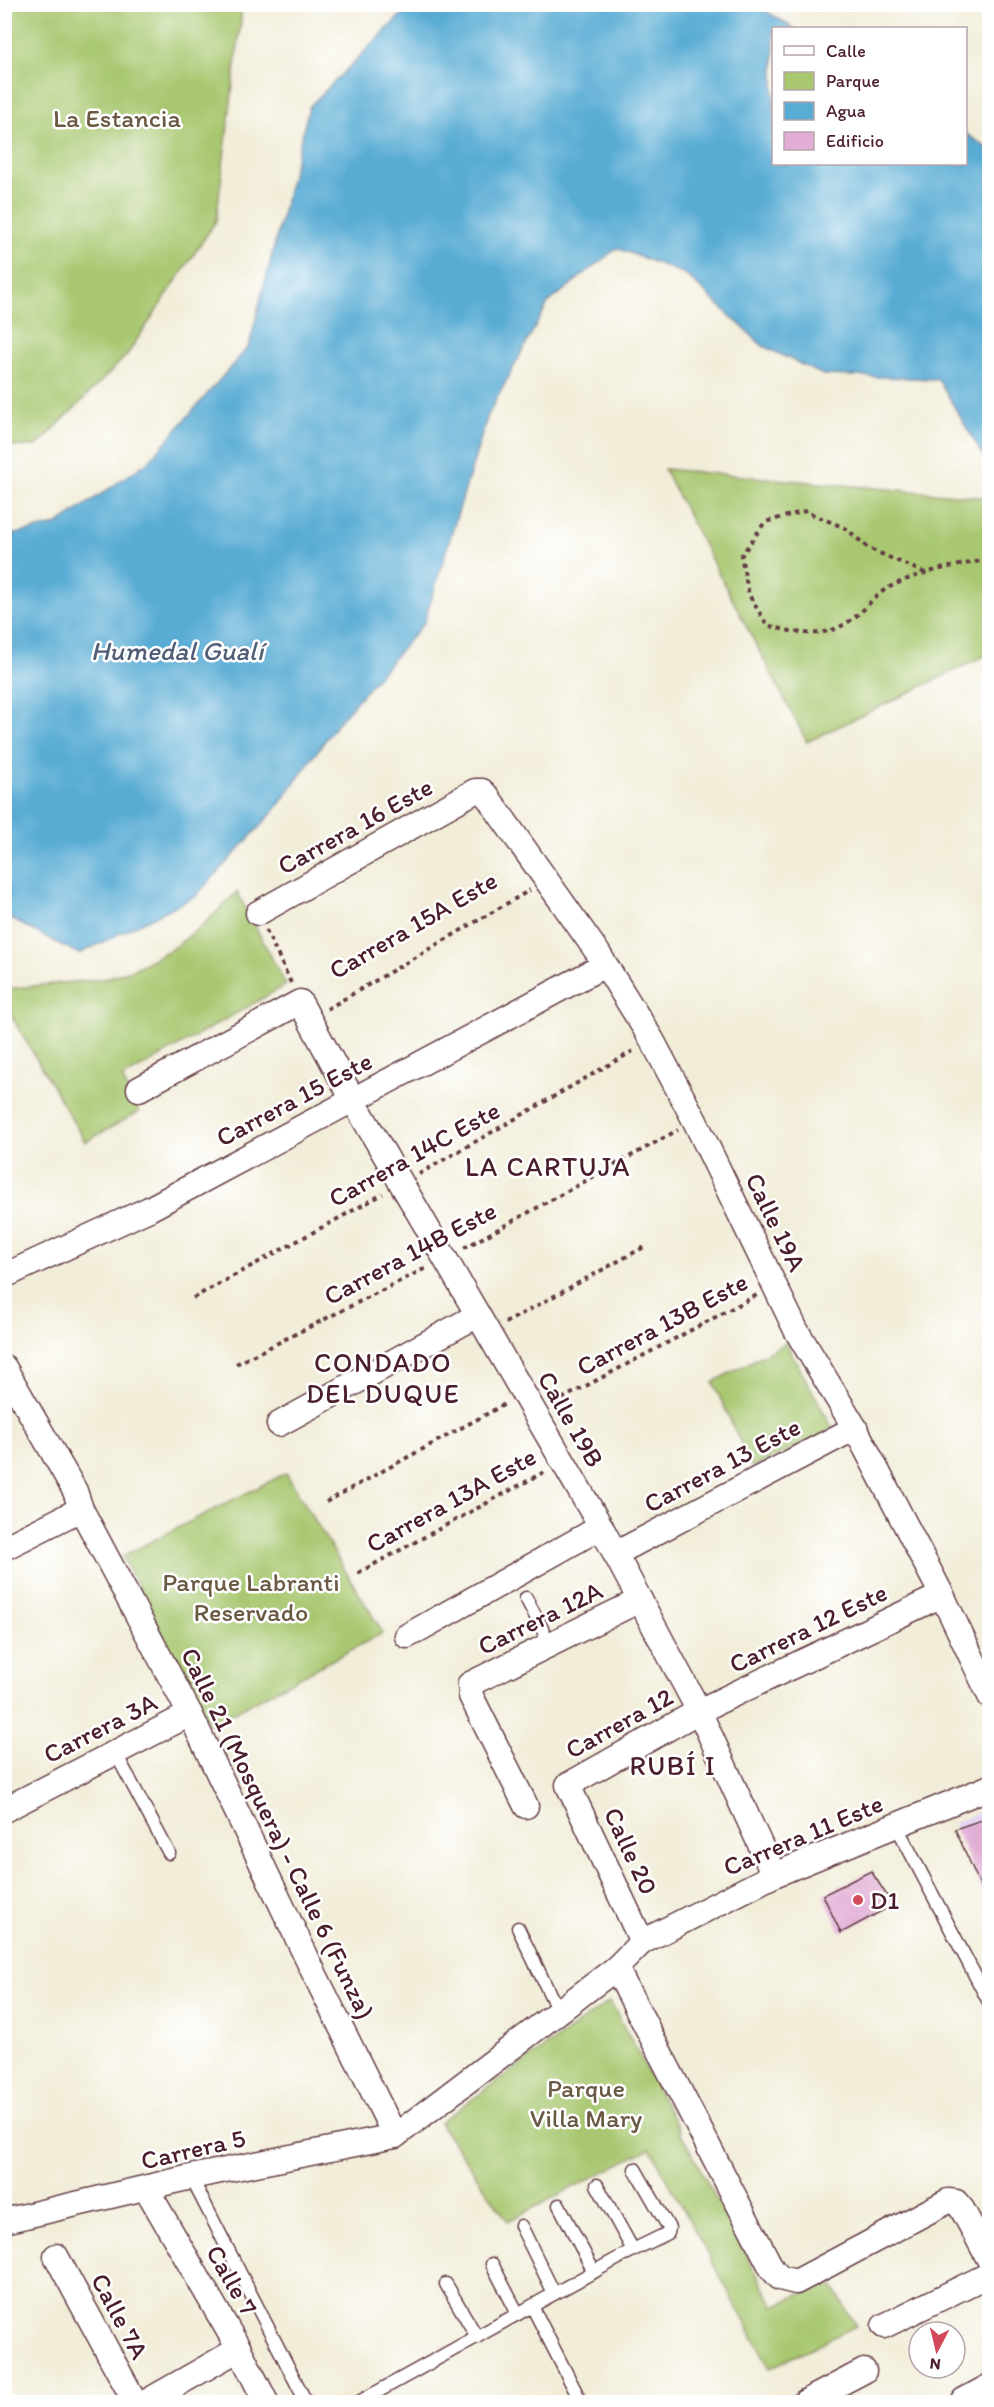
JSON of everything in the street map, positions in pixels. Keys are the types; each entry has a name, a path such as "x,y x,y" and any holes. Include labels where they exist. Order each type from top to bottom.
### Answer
{"street":[{"name":"Calle 19A","path":"482,791 605,964 652,1040 695,1121 796,1330 855,1428 942,1595 990,1696"},
{"name":"Carrera 16 Este","path":"258,913 475,792 482,791"},
{"name":"Carrera 15 Este","path":"4,1276 149,1209 605,964"},
{"path":"139,1089 304,1010"},
{"name":"Calle 19B","path":"304,1010 353,1100 601,1527 699,1711 774,1875"},
{"path":"279,1424 483,1323"},
{"name":"Calle 21 (Mosquera) - Calle 6 (Funza)","path":"4,1366 80,1495 190,1714 227,1775 315,1975 395,2136"},
{"name":"Carrera 13 Este","path":"615,1554 855,1428"},
{"path":"4,1548 80,1495"},
{"path":"406,1636 601,1527"},
{"name":"Carrera 12 Este","path":"699,1711 942,1595"},
{"name":"Carrera 12A","path":"526,1806 469,1690 470,1684 551,1646 640,1600"},
{"name":"Carrera 12","path":"568,1785 699,1711"},
{"name":"Carrera 3A","path":"4,1810 190,1714"},
{"name":"Calle 20","path":"568,1785 642,1942"},
{"name":"Carrera 11 Este","path":"642,1942 774,1875 990,1787"},
{"path":"395,2136 559,2013 616,1968 642,1942"},
{"path":"616,1968 772,2269 780,2278 796,2282 956,2195 990,2261"},
{"name":"Carrera 5","path":"4,2221 190,2176 395,2136"},
{"name":"Calle 7","path":"146,2188 239,2349 266,2403"},
{"name":"Calle 7A","path":"56,2256 135,2403"},
{"path":"884,2326 990,2274"},
{"path":"146,2403 239,2349"},
{"path":"805,2403 864,2371"},
{"path":"964,2400 990,2386"}],"lane":[{"path":"526,1598 551,1646"},
{"path":"116,1752 169,1853"},
{"path":"896,1825 990,2004"},
{"path":"518,1928 559,2013"},
{"path":"359,2403 594,2271 668,2233 669,2228 635,2169"},
{"path":"190,2176 306,2403"},
{"path":"597,2186 633,2250"},
{"path":"559,2205 594,2271"},
{"path":"521,2226 554,2294"},
{"path":"492,2264 518,2314"},
{"path":"446,2284 477,2337"},
{"path":"532,2306 581,2403"}],"path":[{"path":"925,573 868,548 847,529 805,511 765,522 741,556 749,595 768,625 797,633 820,634 848,623 887,588 925,573 990,559"},
{"name":"Carrera 15A Este","path":"304,1010 546,881"},
{"path":"258,913 304,1010"},
{"name":"Carrera 14C Este","path":"193,1298 403,1183 652,1040"},
{"name":"Carrera 14B Este","path":"236,1364 446,1258 695,1121"},
{"path":"483,1323 646,1246"},
{"name":"Carrera 13B Este","path":"530,1404 775,1285"},
{"path":"326,1502 530,1404"},
{"name":"Carrera 13A Este","path":"358,1573 563,1461"}],"shaded area":[{"path":"989,1808 989,1907 953,1823"}],"green space":[{"name":"La Estancia","path":"4,5 241,5 241,21 216,221 127,355 37,446 5,446"},
{"path":"664,469 989,498 989,654 807,742"},
{"path":"237,892 286,985 122,1078 139,1112 85,1142 5,1005 4,989 103,979 134,969 175,947 205,923"},
{"path":"786,1343 833,1429 752,1468 713,1382"},
{"name":"Parque Labranti Reservado","path":"286,1473 383,1633 210,1725 122,1556"},
{"name":"Parque Villa Mary","path":"610,2001 774,2306 830,2281 856,2326 770,2368 650,2148 508,2221 439,2123"}],"water":[{"name":"Humedal Gualí","path":"412,4 756,5 792,27 772,27 772,165 967,165 967,135 989,149 989,466 938,379 823,375 763,346 685,274 617,248 548,303 488,415 424,623 337,724 275,810 196,896 79,954 5,916 5,536 56,525 149,461 249,346 309,107"}],"building":[{"path":"990,1817 990,1907 955,1829"},
{"name":"D1","path":"871,1871 893,1905 841,1933 823,1895"}],"place":[{"name":"D1","path":"858,1900"}],"district":[{"name":"LA CARTUJA","path":"548,1167"},
{"name":"CONDADO DEL DUQUE","path":"383,1378"},
{"name":"RUBÍ I","path":"673,1766"}]}
